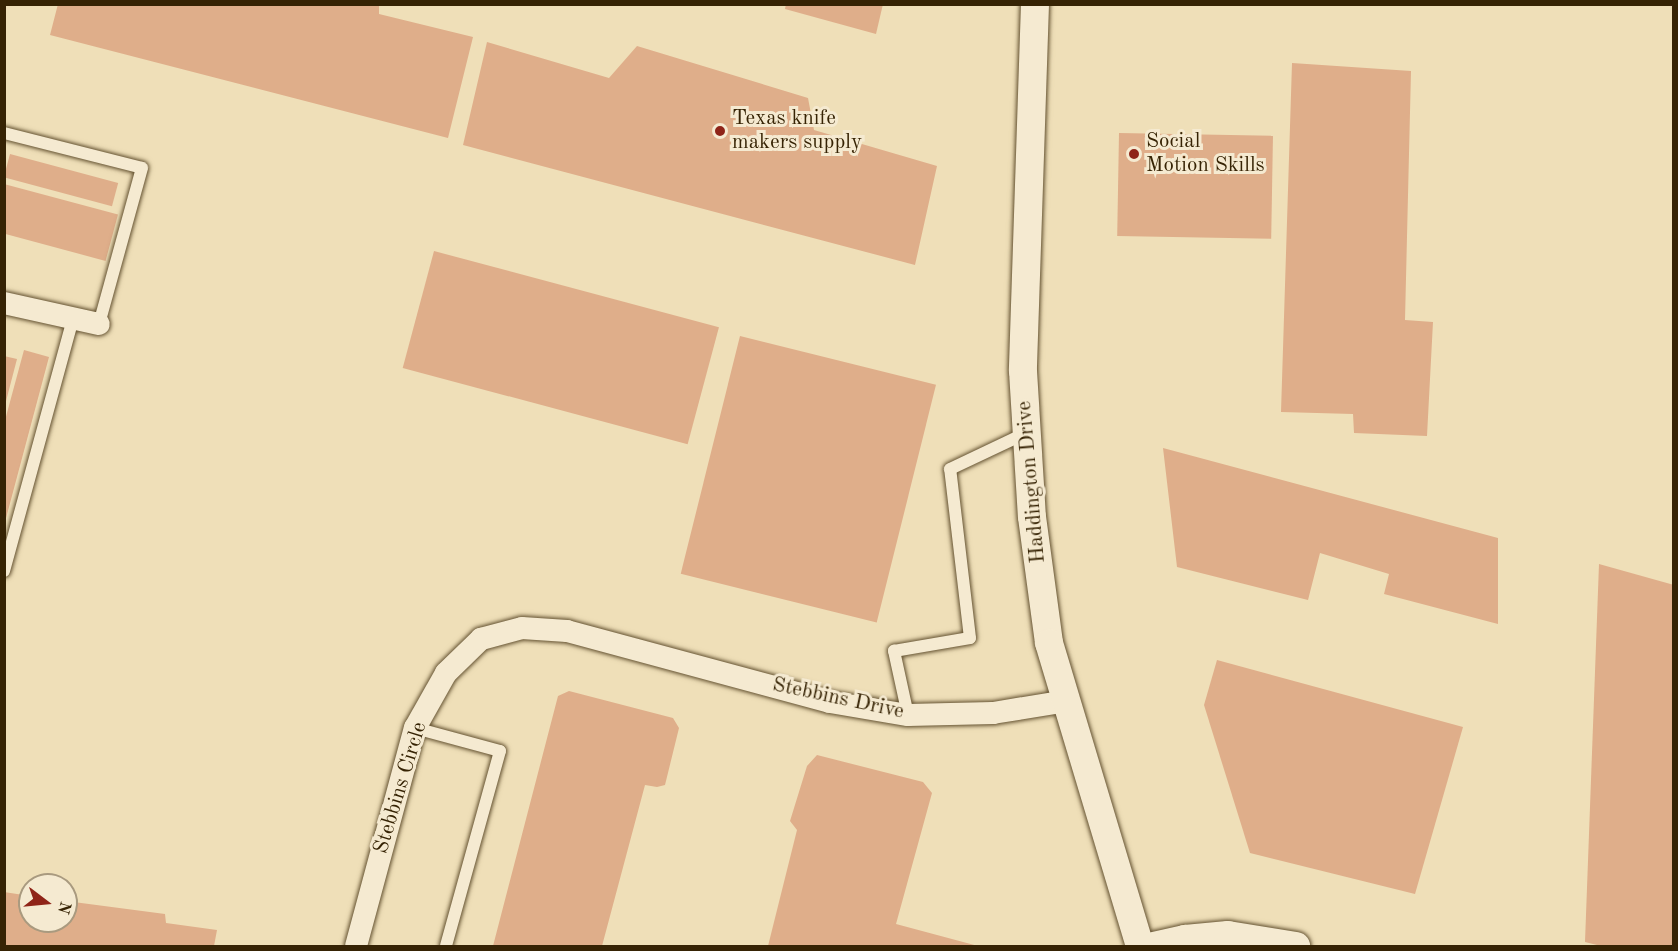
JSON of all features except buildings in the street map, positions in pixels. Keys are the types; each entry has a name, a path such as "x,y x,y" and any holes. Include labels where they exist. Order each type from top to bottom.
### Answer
{"street":[{"name":"Haddington Drive","path":"1035,4 1023,371 1032,516 1049,642 1140,946"},
{"path":"4,303 99,324"},
{"name":"Stebbins Circle","path":"356,946 415,728 446,673 481,639 522,628 567,631 718,671"},
{"name":"Stebbins Drive","path":"718,671 830,702 908,715 993,714 1066,701"},
{"path":"1154,946 1185,939 1228,935 1296,946"}],"lane":[{"path":"4,133 142,168 99,324"},
{"path":"4,571 9,538 73,319"},
{"path":"908,715 894,651 970,638 950,469 1027,432"},
{"path":"415,728 500,751 446,946"}],"place":[{"name":"Texas knife makers supply","path":"720,131"},
{"name":"Social Motion Skills","path":"1134,154"}]}
